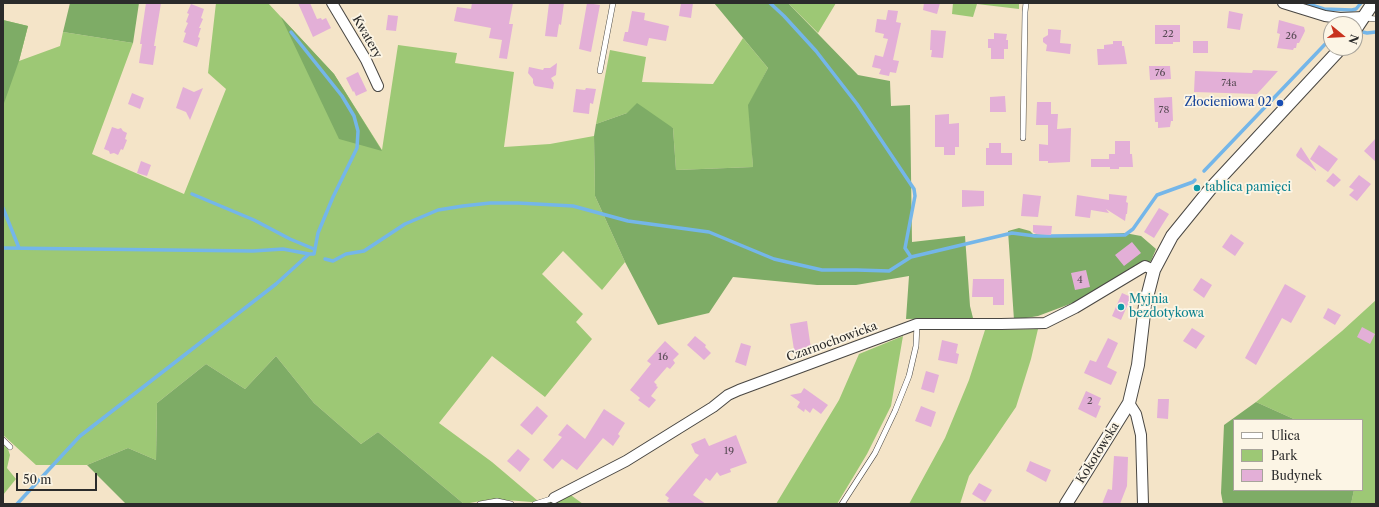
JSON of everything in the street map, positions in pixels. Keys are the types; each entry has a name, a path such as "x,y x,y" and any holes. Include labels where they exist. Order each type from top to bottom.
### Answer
{"street":[{"name":"Kwatery","path":"332,3 366,60 378,86"},
{"path":"1283,3 1325,16 1364,23 1373,3"},
{"name":"Kokotowska","path":"1066,504 1129,402 1138,365 1145,305 1154,270 1172,236 1210,188 1334,56"},
{"name":"Czarnochowicka","path":"554,498 626,461 713,407 728,395 917,324 1045,323 1076,308 1145,266 1154,270"},
{"path":"1129,402 1136,414 1141,435 1143,504"}],"lane":[{"path":"600,71 613,3"},
{"path":"1023,138 1026,3"},
{"path":"842,504 875,453 895,411 909,376 916,346 917,324"},
{"path":"3,440 10,448"},
{"name":"Czarnochowicka","path":"535,504 554,498"},
{"path":"480,504 497,501 511,504"}],"green space":[{"path":"70,3 139,3 133,43 63,32"},
{"path":"216,3 268,3 334,74 382,150 398,45 457,53 455,63 514,72 504,147 550,144 594,136 595,196 625,262 602,290 563,251 542,274 583,314 576,322 592,339 545,397 492,356 439,423 492,462 538,501 532,502 492,499 464,504 378,432 361,444 314,403 276,356 245,389 206,364 157,403 156,460 128,448 87,465 36,465 3,435 3,20 28,26 19,61 60,46 63,32 133,43 92,154 184,194 226,89 208,73"},
{"path":"714,3 788,3 858,75 890,81 891,106 910,105 912,242 965,236 970,306 973,318 906,319 909,276 856,285 817,285 733,277 709,313 658,325 625,262 595,196 594,136 596,124 627,113 637,103 673,128 676,170 753,167 748,105 768,68"},
{"path":"788,3 836,3 818,33"},
{"path":"953,3 1019,3 1019,9 977,4 973,17 952,14"},
{"path":"281,17 334,74 382,151 339,139"},
{"path":"3,20 28,26 19,61 3,106"},
{"path":"743,38 768,68 749,105 753,167 676,170 673,128 627,113 596,124 610,50 646,57 642,82 713,84"},
{"path":"1019,228 1030,231 1033,234 1063,236 1125,233 1141,236 1156,249 1151,261 1078,301 1038,316 1014,320 1008,231"},
{"path":"1376,300 1376,504 1351,504 1354,491 1363,491 1363,419 1294,419 1256,402 1342,331"},
{"path":"1038,329 1031,359 1016,407 969,476 960,504 909,504 945,438 969,380 985,330"},
{"path":"903,336 891,406 867,454 837,504 776,504 839,400 859,354"},
{"path":"276,356 314,403 361,444 378,432 464,504 126,504 87,465 128,448 156,460 157,403 206,364 245,389"},
{"path":"1256,402 1294,419 1233,419 1233,491 1354,491 1351,504 1223,504 1221,493 1224,425"},
{"path":"3,444 8,449 10,455 7,468 16,479 3,495"},
{"path":"568,493 583,504 542,504"}],"building":[{"path":"146,3 161,3 154,46 156,46 153,65 139,63 142,44 140,44"},
{"path":"298,3 310,3 317,19 321,18 322,20 326,18 331,28 313,37"},
{"path":"472,3 513,3 509,24 513,24 507,59 499,58 502,40 489,38 491,28 454,21 457,7 471,9"},
{"path":"549,3 564,3 561,25 559,24 557,37 545,36"},
{"path":"587,3 600,5 591,52 579,49"},
{"path":"681,3 693,3 691,18 679,16"},
{"path":"924,3 940,3 937,14 923,10"},
{"path":"191,4 204,9 201,18 203,19 199,28 201,28 198,37 200,38 197,47 183,42 186,33 184,32 188,23 186,22 189,14 187,13"},
{"path":"888,10 898,11 896,22 901,23 893,60 899,61 896,73 890,72 889,76 879,74 881,69 872,67 875,55 883,57 888,39 883,38 884,34 875,32 877,19 886,20"},
{"path":"632,11 645,13 644,20 669,26 666,41 649,38 647,46 623,41 625,32 628,32"},
{"path":"1229,11 1243,14 1240,30 1227,28"},
{"path":"388,15 398,16 396,31 386,30"},
{"path":"1279,20 1304,27 1305,31 1299,43 1297,43 1296,48 1293,50 1277,48 1280,34 1277,33"},
{"path":"1155,25 1180,25 1180,42 1173,42 1173,44 1155,44"},
{"path":"1048,29 1061,30 1060,43 1071,44 1070,54 1046,51 1047,45 1043,42 1043,38 1048,35"},
{"path":"931,30 946,31 943,58 931,57"},
{"path":"994,33 1007,34 1006,40 1008,40 1008,49 1004,49 1004,59 991,59 991,48 988,48 988,39 994,39"},
{"path":"1113,41 1122,41 1127,64 1098,65 1097,49 1104,49 1104,45 1113,44"},
{"path":"1193,41 1208,41 1208,53 1193,53"},
{"path":"557,63 556,75 551,78 554,83 553,89 535,86 533,79 528,73 529,67 543,70 544,68 550,68"},
{"path":"1149,66 1170,66 1171,79 1150,80"},
{"path":"1253,70 1278,71 1257,94 1194,92 1195,71 1252,73"},
{"path":"358,72 367,91 356,96 346,78"},
{"path":"183,87 194,92 203,88 190,120 186,112 176,108"},
{"path":"586,88 596,89 593,104 590,103 589,114 573,112 576,89 585,90"},
{"path":"132,93 144,98 140,109 128,104"},
{"path":"1005,96 1006,112 990,112 990,97"},
{"path":"1172,97 1173,121 1171,121 1170,127 1158,128 1158,122 1155,122 1154,98"},
{"path":"1037,102 1051,102 1051,114 1058,114 1057,129 1071,128 1070,162 1048,163 1048,161 1039,161 1039,144 1048,145 1048,125 1036,125"},
{"path":"949,114 949,124 959,123 959,147 955,147 955,155 944,155 944,147 935,147 935,115"},
{"path":"112,127 118,129 121,128 127,133 125,139 127,140 123,150 121,149 118,155 114,153 110,154 109,151 104,149"},
{"path":"1376,138 1376,162 1364,151"},
{"path":"1115,141 1130,141 1130,154 1132,154 1133,167 1119,167 1119,169 1110,169 1110,167 1091,167 1091,159 1109,159 1109,154 1115,154"},
{"path":"989,143 1001,143 1001,153 1012,153 1012,165 986,165 986,148 989,148"},
{"path":"1319,145 1338,159 1328,172 1310,159"},
{"path":"1301,147 1316,171 1297,157 1296,155"},
{"path":"141,161 151,165 147,176 137,173"},
{"path":"1333,173 1341,180 1334,187 1326,181"},
{"path":"1359,175 1371,184 1357,201 1349,195 1354,190 1349,187"},
{"path":"962,190 984,191 984,206 962,207"},
{"path":"1023,194 1041,196 1038,217 1021,216"},
{"path":"1109,194 1127,196 1126,202 1128,203 1125,221 1106,209 1109,213 1091,210 1090,218 1075,216 1077,195 1109,200"},
{"path":"1159,208 1169,214 1154,238 1144,232"},
{"path":"1033,225 1052,226 1051,235 1036,234 1033,232"},
{"path":"1231,234 1244,243 1235,256 1222,247"},
{"path":"1132,242 1141,253 1124,266 1115,255"},
{"path":"1086,270 1090,287 1075,290 1071,273"},
{"path":"1201,278 1212,285 1204,298 1193,290"},
{"path":"973,279 1004,279 1004,305 993,305 993,297 972,297"},
{"path":"1285,284 1306,296 1291,323 1282,318 1256,365 1245,358"},
{"name":"Myjnia bezdotykowa","path":"1122,293 1131,297 1121,320 1112,316"},
{"path":"1328,308 1341,315 1335,325 1323,318"},
{"path":"807,321 811,349 806,350 806,354 795,356 790,324"},
{"path":"1362,327 1375,334 1370,344 1357,337"},
{"path":"1192,328 1205,336 1196,349 1183,341"},
{"path":"695,336 706,345 705,347 711,353 704,360 687,345"},
{"path":"1108,338 1118,343 1107,367 1117,372 1111,385 1084,373 1090,360 1096,362"},
{"path":"942,340 958,344 956,353 959,354 957,364 938,360"},
{"path":"665,341 679,354 673,360 675,363 670,369 667,367 654,382 658,387 651,396 656,400 649,408 638,400 640,398 630,390 651,364 647,361"},
{"path":"741,343 751,346 746,366 735,362"},
{"path":"926,371 939,375 934,393 921,389"},
{"path":"804,388 828,405 821,414 813,408 810,413 805,409 804,412 797,407 800,402 790,395 801,393"},
{"path":"1086,391 1101,398 1098,405 1101,406 1096,418 1078,409"},
{"path":"1158,399 1169,399 1168,419 1157,418"},
{"path":"537,406 548,416 532,435 520,425"},
{"path":"921,406 936,412 931,427 915,421"},
{"path":"604,409 625,423 618,434 620,436 613,446 603,438 577,470 562,459 553,469 543,460 562,437 558,435 567,424 585,439"},
{"path":"736,435 747,463 730,469 731,472 720,476 717,472 710,481 706,478 693,495 706,504 672,504 667,501 669,498 665,495 699,455 695,453 691,444 705,438 709,446"},
{"path":"518,449 530,459 520,472 507,461"},
{"path":"1114,456 1128,457 1127,486 1120,504 1102,504 1108,489 1112,490"},
{"path":"1030,461 1051,470 1046,482 1026,471"},
{"path":"979,483 992,490 985,502 972,494"}],"waterway":[{"path":"770,3 816,51 857,104 914,189 915,196 905,248 911,257"},
{"path":"1305,3 1324,9 1352,10 1356,9 1361,3"},
{"path":"17,504 80,436 276,284 309,254 314,254 318,233 333,197 357,148 358,131 354,116 342,96 291,32"},
{"path":"1363,32 1376,32"},
{"path":"1204,171 1323,46"},
{"path":"325,259 333,261 346,254 364,251 405,224 438,210 490,203 518,203 573,206 628,221 709,232 774,259 822,270 889,271 911,257 1012,233 1035,236 1125,235 1133,229 1157,195 1195,180"},
{"path":"192,194 254,220 290,239 314,249"},
{"path":"3,208 19,248"},
{"path":"3,248 253,251 283,249 309,254"}],"place":[{"name":"Złocieniowa 02","path":"1280,103"},
{"name":"tablica pamięci","path":"1197,188"},
{"name":"Myjnia bezdotykowa","path":"1121,307"}]}
